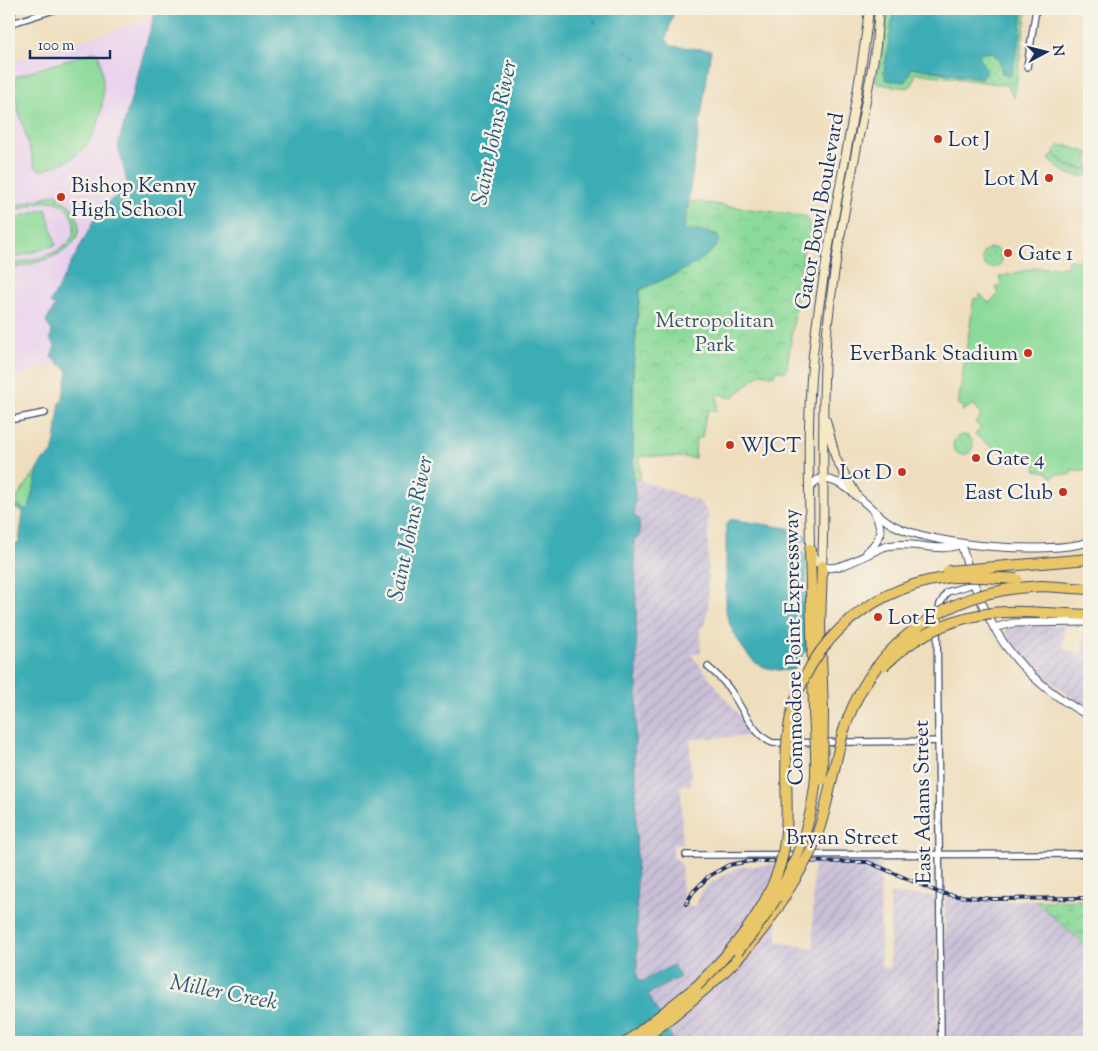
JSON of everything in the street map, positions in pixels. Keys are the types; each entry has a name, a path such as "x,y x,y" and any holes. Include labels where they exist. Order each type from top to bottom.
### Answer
{"highway":[{"name":"Commodore Point Expressway","path":"784,897 805,852 818,806 824,758 818,711 810,549"},
{"path":"627,1042 697,986 744,933 761,908 774,883 786,837 788,806 786,751 795,703 803,682 819,655 838,631 861,610 890,588 921,576 948,571 1089,559"},
{"name":"Commodore Point Expressway","path":"697,986 728,961 756,928 776,899 795,859 808,821 814,787 822,566"},
{"path":"861,610 909,586 948,578 975,577 1089,584"},
{"path":"640,1042 730,967 756,938 784,897 805,862 816,838 848,719 865,684 884,657 907,634 945,609 979,595 1012,588 1037,586 1089,589"},
{"path":"848,719 862,695 879,672 898,653 923,636 968,617 998,612 1089,615"}],"main road":[{"name":"Gator Bowl Boulevard","path":"810,420 816,329 867,29 868,9"},
{"name":"Gator Bowl Boulevard","path":"823,394 833,281 876,46 879,9"},
{"path":"876,46 884,9"},
{"path":"823,394 833,451 840,469 857,496"},
{"name":"Commodore Point Expressway","path":"822,566 823,394"},
{"name":"Commodore Point Expressway","path":"810,420 810,549"},
{"path":"810,549 814,559 822,566"}],"street":[{"path":"9,24 13,9"},
{"path":"9,24 57,9"},
{"path":"1028,67 1036,9"},
{"path":"9,420 45,412"},
{"path":"810,488 815,481 823,479 836,480 857,496 875,514 911,533 961,544 1055,548 1089,542"},
{"path":"864,556 881,536 881,527 875,514"},
{"path":"822,566 836,568 882,548 901,544 948,547 961,544"},
{"path":"961,544 973,584 994,628 1010,652 1034,678 1061,699 1089,716"},
{"name":"East Adams Street","path":"941,1042 937,626 940,604 944,594 950,590 973,584"},
{"path":"994,628 1013,623 1089,622"},
{"path":"708,667 727,686 742,711 759,731 773,743 937,741"},
{"name":"Bryan Street","path":"686,855 1089,854"}],"shaded area":[{"name":"Bishop Kenny High School","path":"153,18 118,146 128,186 100,209 50,303 55,306 49,315 55,346 51,357 59,364 9,378 9,63"},
{"path":"633,478 699,501 708,512 708,608 705,627 700,627 701,653 691,654 755,736 690,739 691,785 681,785 682,843 673,845 673,857 681,863 683,903 694,908 702,891 709,884 739,867 777,864 777,942 813,948 813,859 880,859 881,968 890,968 890,894 937,896 937,1042 674,1042 647,994 680,976 673,965 641,982 637,976 636,778 634,764 634,538 638,538 634,517 634,497 637,490"},
{"path":"1064,625 1063,647 1081,655 1086,626 1089,626 1089,709 1037,672 1020,655 1006,634 1007,628 1011,626"},
{"path":"945,897 978,901 1089,900 1089,1042 944,1042"}],"green space":[{"path":"888,9 895,9 909,75 911,68 916,68 960,76 986,70 979,57 983,53 993,52 1000,63 1002,73 1011,74 1020,37 1023,9 1027,9 1014,98 1007,85 916,73 912,85 908,88 878,84 876,82"},
{"path":"96,51 99,54 103,83 101,112 97,125 83,149 71,159 42,171 35,167 11,84 17,76"},
{"path":"1060,144 1062,147 1064,145 1089,153 1089,157 1087,157 1089,168 1074,167 1065,163 1054,151"},
{"path":"1054,153 1069,166 1078,169 1089,169 1089,176 1077,176 1062,171 1049,159"},
{"path":"58,193 59,197 57,198 70,206 78,220 78,232 74,242 66,250 55,256 9,270 9,266 52,253 64,247 70,241 74,227 73,219 70,212 58,203 50,201 40,202 9,213 9,208"},
{"name":"Metropolitan Park","path":"689,201 805,216 811,228 808,247 804,246 787,368 785,372 776,370 774,376 761,373 732,398 716,393 718,400 716,412 709,409 705,419 702,438 696,438 695,458 640,456 640,480 633,478 633,369 640,290 703,258 717,234 684,229"},
{"path":"46,209 56,245 9,259 9,220"},
{"path":"988,248 996,248 1002,254 1002,262 996,268 988,268 982,262 982,254"},
{"name":"EverBank Stadium","path":"1086,255 1089,257 1089,470 1071,470 1070,475 1057,474 1052,478 1047,472 1035,470 1036,464 1004,453 982,440 975,434 981,428 975,423 981,416 974,404 962,411 963,406 958,405 974,298 979,299 980,294 989,303 999,294 996,287 1002,284 999,277 1035,268 1067,267 1068,260 1080,261 1081,257"},
{"path":"959,435 967,435 973,441 973,449 967,455 959,455 953,449 953,441"},
{"path":"39,466 29,508 26,509 12,505"},
{"path":"1089,900 1089,948 1035,901"}],"water":[{"path":"156,9 675,9 666,39 672,46 711,50 684,229 717,234 719,240 707,256 696,263 640,290 633,369 634,517 638,518 640,532 638,538 634,538 637,679 634,758 636,778 637,976 641,982 673,965 680,977 648,994 674,1042 9,1042 9,546 19,543 23,512 11,507 12,505 26,509 29,508 39,466 43,460 52,454 60,402 62,402 68,371 51,357 55,346 50,339 52,331 46,322 55,306 50,303 100,209 128,186 118,146"},
{"path":"894,9 1023,9 1020,37 1011,74 1007,76 1002,73 1000,63 993,52 983,53 979,57 987,73 981,78 911,68 906,82 886,80 884,72"},
{"path":"731,519 793,529 806,536 806,540 801,542 801,549 806,555 808,651 804,652 793,670 776,670 759,665 743,649 727,618 726,525"}],"ferry route":[{"path":"588,9 593,19 606,35 622,49 650,65"}],"railway":[{"path":"686,904 693,892 709,876 729,865 750,861 868,862 940,893 957,896 993,899 1089,898"}],"place":[{"name":"Lot J","path":"938,139"},
{"name":"Lot M","path":"1049,178"},
{"name":"Bishop Kenny High School","path":"61,197"},
{"name":"Gate 1","path":"1008,253"},
{"name":"EverBank Stadium","path":"1028,353"},
{"name":"WJCT","path":"730,445"},
{"name":"Gate 4","path":"976,458"},
{"name":"Lot D","path":"902,472"},
{"name":"East Club","path":"1063,492"},
{"name":"Lot E","path":"878,617"}],"water label":[{"name":"Saint Johns River","path":"493,132"},
{"name":"Saint Johns River","path":"409,528"},
{"name":"Miller Creek","path":"224,991"}]}
